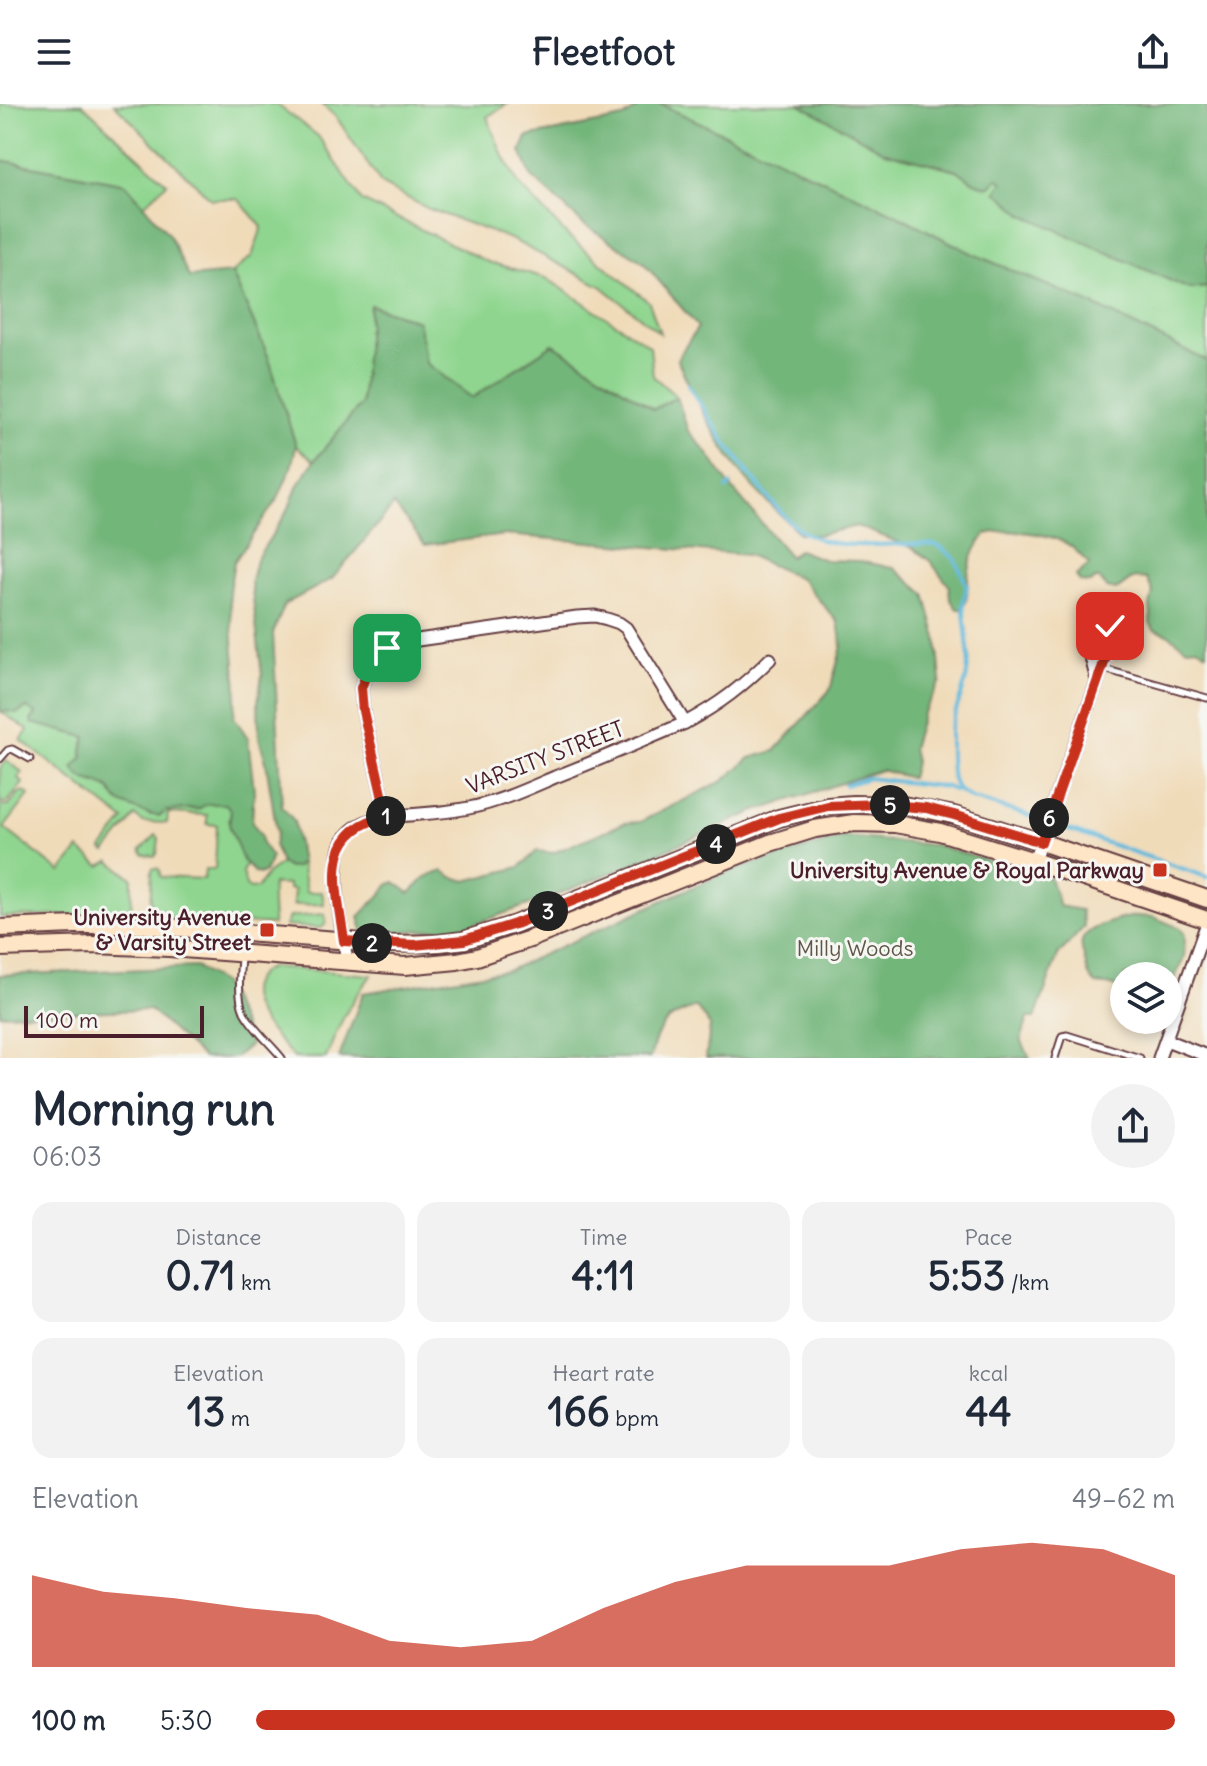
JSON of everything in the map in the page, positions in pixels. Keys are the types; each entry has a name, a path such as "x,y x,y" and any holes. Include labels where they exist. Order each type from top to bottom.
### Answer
{"main road":[{"path":"0,928 141,925 414,945 464,940 515,924 779,818 828,806 879,804 926,808 954,815 1207,899"},
{"path":"0,948 93,945 405,966 457,961 530,939 770,843 815,829 874,823 917,827 970,840 1207,922"}],"street":[{"path":"387,816 363,711 361,688 377,654 397,643 556,619 590,616 607,619 626,628 685,723"},
{"path":"1034,861 1102,668 1112,633 1106,623 1098,621 1088,627 1085,634 1097,681"},
{"name":"VARSITY STREET","path":"347,962 336,877 337,858 342,843 359,825 387,816 465,809 502,799 685,723 741,687 770,659"},
{"path":"1159,1058 1207,922"},
{"path":"1166,1040 1207,1056"}],"lane":[{"path":"1102,668 1207,698"},
{"path":"0,759 12,749 30,759"},
{"path":"243,934 240,1000 244,1012 282,1058"},
{"path":"1055,1058 1060,1039 1067,1035 1140,1058"}],"green space":[{"path":"0,104 82,104 167,183 144,205 126,184 0,160"},
{"path":"114,104 276,104 318,136 362,201 488,262 546,278 650,346 653,376 677,397 654,409 553,344 472,398 426,363 418,321 370,305 361,404 314,461 296,446 268,356 232,273 252,256 262,227 238,199 211,199"},
{"path":"322,104 507,104 487,117 519,185 568,236 649,302 660,333 601,286 513,240 429,209 382,185 336,117"},
{"path":"644,104 660,104 973,254 1091,304 1207,361 1207,653 1197,647 1187,648 1166,633 1154,630 1150,622 1153,592 1147,579 1132,579 1116,590 1107,588 1099,579 1090,583 1080,582 1076,576 1090,564 1072,547 1054,538 1018,532 986,534 971,560 964,605 962,609 957,609 950,599 950,587 930,561 913,548 857,526 818,535 799,533 762,497 714,433 677,359 698,327 643,262 582,223 531,176 521,151 527,137 623,118"},
{"path":"660,104 800,104 886,152 957,170 974,182 998,178 1003,182 997,191 1024,215 1189,289 1207,287 1207,361 1091,304 973,254"},
{"path":"800,104 1204,104 1207,106 1207,287 1189,289 1024,215 996,191 1003,182 998,179 988,187 957,170 886,152"},
{"path":"0,160 126,184 169,235 189,277 232,273 268,356 296,446 291,468 278,498 234,562 229,591 237,689 234,717 248,738 254,791 252,822 271,857 265,872 261,874 255,873 243,861 229,825 231,811 226,804 166,811 160,816 132,808 118,801 108,787 85,779 73,768 83,757 86,737 32,723 36,714 27,708 17,713 0,711"},
{"path":"370,305 418,321 426,363 472,398 553,344 654,409 677,397 688,431 790,557 798,550 825,560 859,561 894,568 925,594 937,638 941,681 922,715 912,748 915,762 911,778 881,770 753,812 556,895 466,927 369,934 363,930 359,917 389,884 395,882 410,893 426,877 443,871 466,881 520,867 537,851 553,853 624,823 640,822 723,781 750,758 775,751 830,690 842,646 838,622 800,578 748,555 505,535 425,545 394,505 332,579 285,604 273,633 282,806 294,821 301,863 289,868 281,864 274,845 277,833 259,737 258,701 262,676 251,581 256,560 288,510 298,485 361,404"},
{"path":"27,708 37,714 32,723 86,737 81,777 108,788 120,802 150,815 166,811 196,810 206,804 226,804 231,811 229,821 246,865 242,872 246,886 257,888 268,873 281,864 289,868 301,863 306,892 322,892 324,904 293,905 294,890 288,889 288,885 273,884 273,925 153,916 150,907 152,869 159,869 161,877 204,879 205,869 215,869 217,825 207,824 207,815 168,813 167,823 143,822 135,816 106,852 102,849 124,820 21,740 28,730 0,711 20,712"},
{"path":"6,760 22,772 18,778 23,783 8,802 0,803 0,768"},
{"path":"24,791 29,795 4,828 61,872 79,849 100,866 110,861 132,878 129,914 0,917 0,806 9,806"},
{"path":"156,835 159,838 157,854 144,855 141,850"},
{"name":"Milly Woods","path":"844,837 935,845 1050,878 1059,906 1081,910 1084,927 1058,955 1035,1018 1028,1018 1021,1040 1030,1058 706,1058 710,1026 696,1007 664,1024 656,1037 650,1058 339,1058 363,993 509,970 724,873"},
{"path":"1057,856 1192,901 1192,904 1058,861"},
{"path":"325,914 326,924 321,928 285,926 289,917"},
{"path":"1135,916 1153,917 1180,928 1185,935 1182,962 1110,962 1110,986 1096,984 1088,974 1081,946 1090,931"},
{"path":"196,967 223,984 251,1044 234,1058 203,1058 150,1010 0,1014 0,975"},
{"path":"272,967 372,975 345,1014 326,1058 294,1058 257,1013 251,993 253,983 261,973"}],"waterway":[{"path":"688,385 748,472"},
{"path":"745,474 748,472 785,517 813,537 842,544 936,545 955,559 967,586 963,604 969,658 966,680 950,729 951,774 955,785 971,798 1033,817"},
{"path":"727,488 731,485"},
{"path":"845,785 868,778 947,787 956,791"},
{"path":"1063,828 1207,877"}],"place":[{"name":"University Avenue & Royal Parkway","path":"1160,870"},
{"name":"University Avenue & Varsity Street","path":"267,930"}],"route":[{"path":"387,648 377,654 370,664 361,688 363,711 387,816 359,825 349,833 337,858 336,877 344,941 414,945 464,940 515,924 779,818 828,806 879,804 926,808 1041,842 1112,640 1110,626"}]}
